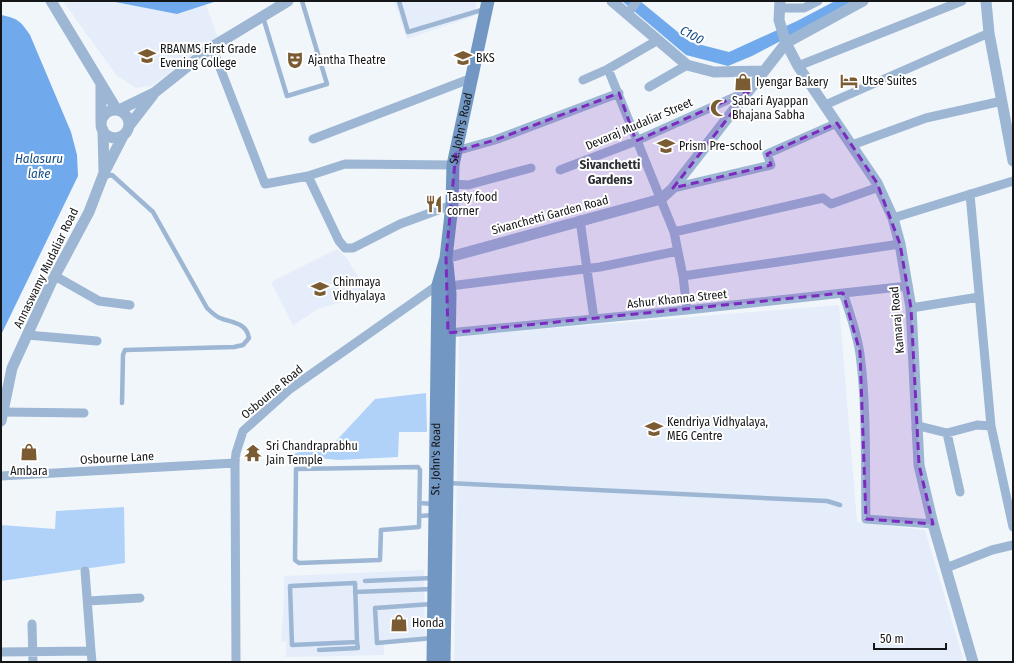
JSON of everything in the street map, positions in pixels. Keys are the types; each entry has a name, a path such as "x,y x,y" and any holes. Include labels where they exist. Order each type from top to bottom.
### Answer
{"main road":[{"name":"St. John's Road","path":"433,662 435,510 446,258 452,205 453,165 487,5"},
{"name":"St. John's Road","path":"444,662 448,333 445,285"}],"street":[{"path":"102,126 105,115 154,92 212,47 288,1"},
{"path":"612,1 687,65 714,72 763,71"},
{"path":"631,9 637,1"},
{"path":"780,5 804,8 818,1"},
{"name":"Sivanchetti Garden Road","path":"446,258 661,199 674,188 786,43 863,1"},
{"path":"798,66 962,1"},
{"path":"986,1 989,33 1002,101 1010,128 1012,155"},
{"path":"51,2 101,85 118,110 128,118 126,131 112,138 102,126"},
{"name":"Kamaraj Road","path":"780,5 778,20 786,43 798,66 879,187 892,218 900,244 911,308 919,465 933,524 973,662"},
{"path":"825,105 989,33"},
{"path":"583,80 608,69 658,40"},
{"path":"212,47 265,184 308,176 345,164 453,165"},
{"path":"649,87 687,65"},
{"path":"608,69 674,232 683,276 687,310"},
{"path":"313,139 472,78"},
{"path":"101,85 104,175"},
{"name":"Devaraj Mudaliar Street","path":"560,170 636,140 750,90"},
{"name":"Annaswamy Mudaliar Road","path":"2,417 12,368 55,276 89,212 104,175 126,131 154,92"},
{"path":"456,151 495,140 619,93"},
{"path":"852,145 926,118 1002,101"},
{"path":"674,188 771,165 767,154 837,123"},
{"path":"453,184 468,185 531,168"},
{"path":"308,176 339,241 345,248 353,248 400,224 452,205"},
{"path":"892,218 1013,181"},
{"path":"674,232 823,198 831,204 879,187"},
{"path":"970,194 991,426 1013,527"},
{"path":"580,220 594,319"},
{"path":"683,276 900,244"},
{"path":"445,285 588,269 678,251"},
{"path":"55,276 99,301 130,304"},
{"name":"Osbourne Road","path":"236,662 234,463 243,431 290,389 445,285"},
{"name":"Ashur Khanna Street","path":"448,333 687,310 908,286"},
{"path":"843,293 852,319 860,352 866,519 933,524"},
{"path":"911,308 979,297"},
{"path":"28,335 97,341"},
{"path":"2,417 84,413"},
{"path":"916,428 923,427 947,433 977,425 991,426"},
{"path":"947,433 960,492"},
{"name":"Osbourne Lane","path":"1,476 234,463"},
{"path":"1003,483 1013,481"},
{"path":"946,568 992,550 1013,545"},
{"path":"85,572 92,662"},
{"path":"88,601 140,598"},
{"path":"32,624 32,662"},
{"path":"1,652 91,651"}],"lane":[{"path":"263,17 287,96 327,84 302,1"},
{"path":"399,1 408,32 487,5"},
{"path":"104,175 112,175 154,212 207,308 219,318 238,323 244,328 249,338 243,345 234,347 129,348 125,350 123,355 122,403"},
{"path":"418,467 420,470 420,516 419,527 417,528 381,530 380,558 378,561 299,563 296,560 296,469 418,467"},
{"path":"447,483 827,501 840,505"},
{"path":"420,504 435,510"},
{"path":"420,516 435,510"},
{"path":"416,579 416,589"},
{"path":"365,581 416,579 434,583"},
{"path":"355,592 416,589 434,583"},
{"path":"319,650 358,648 355,584 290,586 292,645 357,642"},
{"path":"433,638 377,643 375,608 434,604"}],"highlighted area":[{"path":"750,90 673,188 771,165 767,154 837,123 877,183 900,244 911,308 919,465 933,524 866,519 860,352 843,293 448,333 446,258 456,151 495,140 619,93 636,141"}],"shaded area":[{"name":"RBANMS First Grade Evening College","path":"63,1 110,1 177,14 206,5 218,38 151,86 136,88 116,75"},
{"path":"394,1 477,1 474,16 407,39"},
{"name":"Chinmaya Vidhyalaya","path":"337,249 345,256 370,295 320,308 293,325 271,282"},
{"name":"Kendriya Vidhyalaya, MEG Centre","path":"839,305 857,522 925,530 964,662 454,662 459,336"},
{"path":"426,393 427,432 399,432 398,457 338,460 290,455 336,441 375,399"},
{"path":"124,507 125,563 1,581 1,525 55,529 56,511"},
{"path":"424,570 425,642 384,643 384,655 286,657 286,641 281,642 284,576"}],"water":[{"path":"110,1 217,1 177,14"},
{"path":"622,1 640,1 690,42 729,52 797,21 835,1 857,1 752,56 728,66 686,55"},
{"name":"Halasuru lake","path":"1,15 11,17 18,21 24,26 30,35 71,132 77,155 78,176 1,335"}],"place":[{"name":"RBANMS First Grade Evening College","path":"147,56"},
{"name":"BKS","path":"463,58"},
{"name":"Ajantha Theatre","path":"295,60"},
{"name":"Utse Suites","path":"849,81"},
{"name":"Iyengar Bakery","path":"743,82"},
{"name":"Sabari Ayappan Bhajana Sabha","path":"719,108"},
{"name":"Prism Pre-school","path":"666,146"},
{"name":"Tasty food corner","path":"434,204"},
{"name":"Chinmaya Vidhyalaya","path":"320,289"},
{"name":"Kendriya Vidhyalaya, MEG Centre","path":"654,429"},
{"name":"Ambara","path":"29,452"},
{"name":"Sri Chandraprabhu Jain Temple","path":"253,453"},
{"name":"Honda","path":"399,623"}],"district":[{"name":"Sivanchetti Gardens","path":"610,172"}],"water label":[{"name":"C100","path":"692,35"}]}
